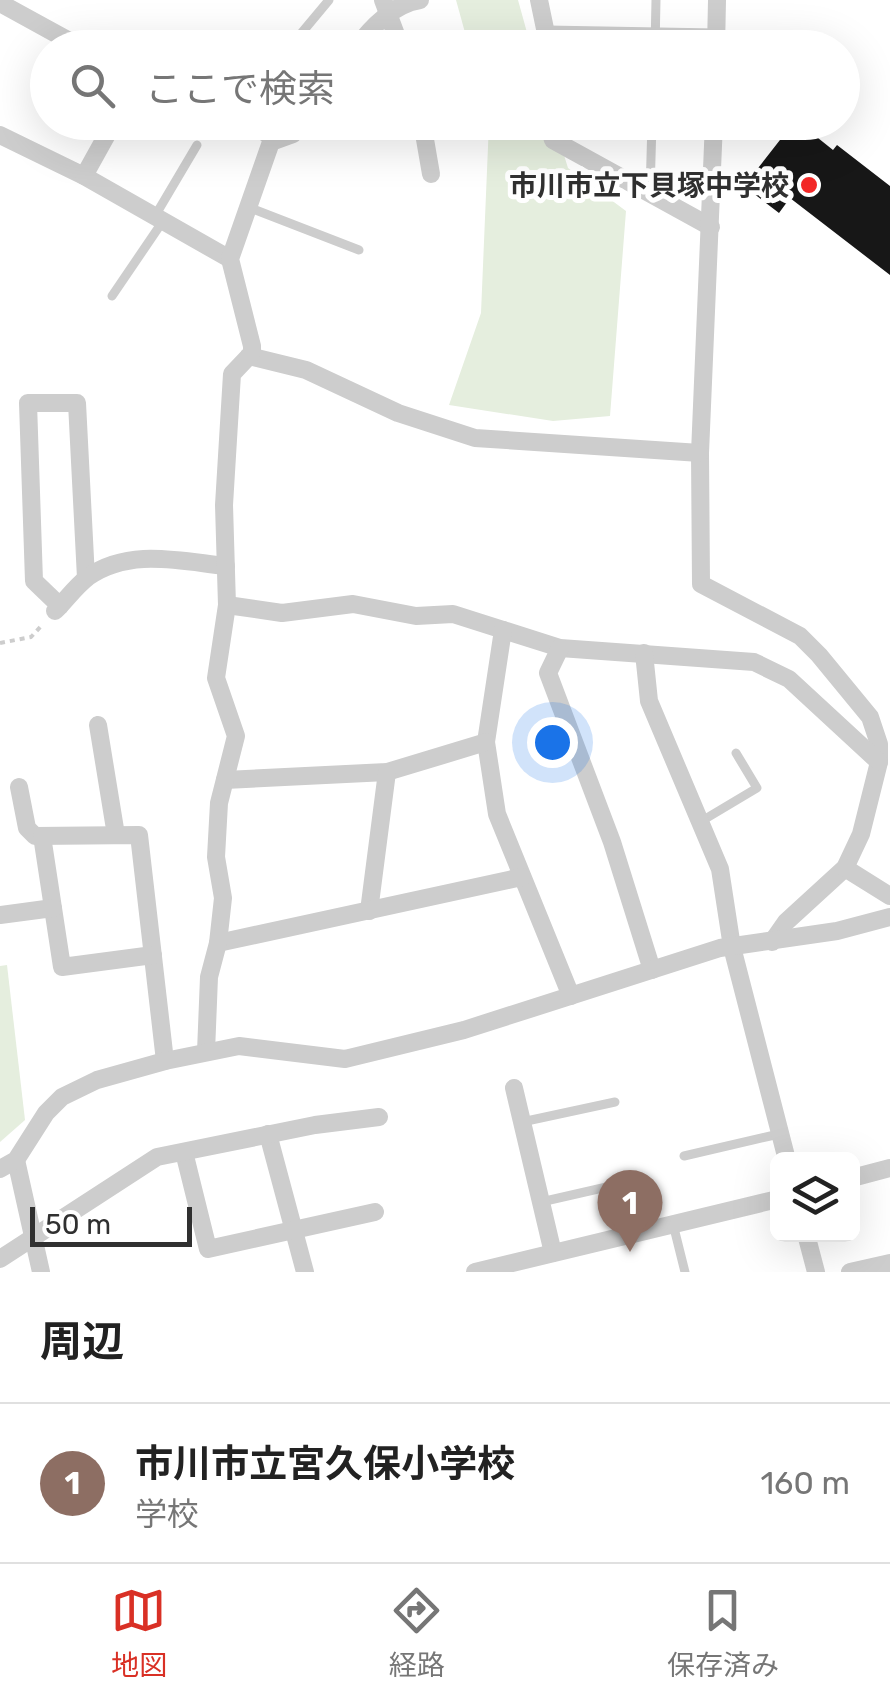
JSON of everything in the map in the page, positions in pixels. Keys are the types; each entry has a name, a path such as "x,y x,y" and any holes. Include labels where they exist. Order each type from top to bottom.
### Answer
{"street":[{"path":"369,30 385,7 420,0"},
{"path":"539,0 546,30"},
{"path":"716,30 717,0"},
{"path":"0,2 50,30"},
{"path":"0,135 84,176 230,259"},
{"path":"84,176 104,140"},
{"path":"206,1052 209,977 223,898 216,857 218,803 236,736 216,678 227,604 224,505 232,374 249,356 252,346 230,259 271,142 276,140"},
{"path":"425,140 431,174"},
{"path":"553,140 711,227"},
{"path":"713,140 700,454 701,584 800,636 870,717 878,744 878,762 861,834 846,868 786,922 772,942"},
{"path":"249,356 306,370 398,413 475,438 700,454"},
{"path":"86,578 78,403 28,403 34,581 57,609 86,578 116,562 141,558 226,566"},
{"path":"227,604 282,613 353,604 416,616 453,614 560,648 754,662 789,678 878,762"},
{"path":"504,630 486,742 496,814 571,996"},
{"path":"560,648 548,673 612,842 652,970"},
{"path":"644,652 650,701 720,869 732,947 785,1152"},
{"path":"98,724 116,835"},
{"path":"225,780 387,772 486,742"},
{"path":"370,911 387,772"},
{"path":"20,787 27,828 35,836 140,835 166,1061"},
{"path":"42,836 62,967 153,955"},
{"path":"846,868 890,896"},
{"path":"218,943 522,877"},
{"path":"0,915 53,908"},
{"path":"41,1272 8,1165 62,1097 96,1080 239,1046 345,1059 464,1030 720,948 837,931 890,917"},
{"path":"514,1088 554,1253"},
{"path":"0,1259 157,1157 315,1125 379,1118"},
{"path":"268,1134 305,1272"},
{"path":"184,1152 208,1248 375,1212"},
{"path":"860,1176 890,1168"},
{"path":"475,1272 770,1201"},
{"path":"808,1242 816,1272"},
{"path":"850,1272 890,1263"}],"lane":[{"path":"304,30 329,0"},
{"path":"656,0 656,30"},
{"path":"650,193 651,140"},
{"path":"112,296 159,218 196,144"},
{"path":"248,207 359,250"},
{"path":"700,822 757,788 736,753"},
{"path":"522,1122 615,1102"},
{"path":"684,1156 780,1133"},
{"path":"541,1202 634,1181"},
{"path":"673,1224 685,1272"}],"path":[{"path":"0,643 31,637 57,609"}],"green space":[{"path":"456,0 518,0 526,30 464,30"},
{"path":"488,140 559,140 568,168 626,211 610,416 553,421 449,405 481,313"},
{"path":"7,965 25,1120 0,1142 0,966"}],"building":[{"path":"780,140 820,140 833,150 837,145 890,186 890,275 790,198 779,213 744,186"}],"place":[{"name":"市川市立下貝塚中学校","path":"809,185"},
{"name":"市川市立宮久保小学校","path":"630,1252"}]}
